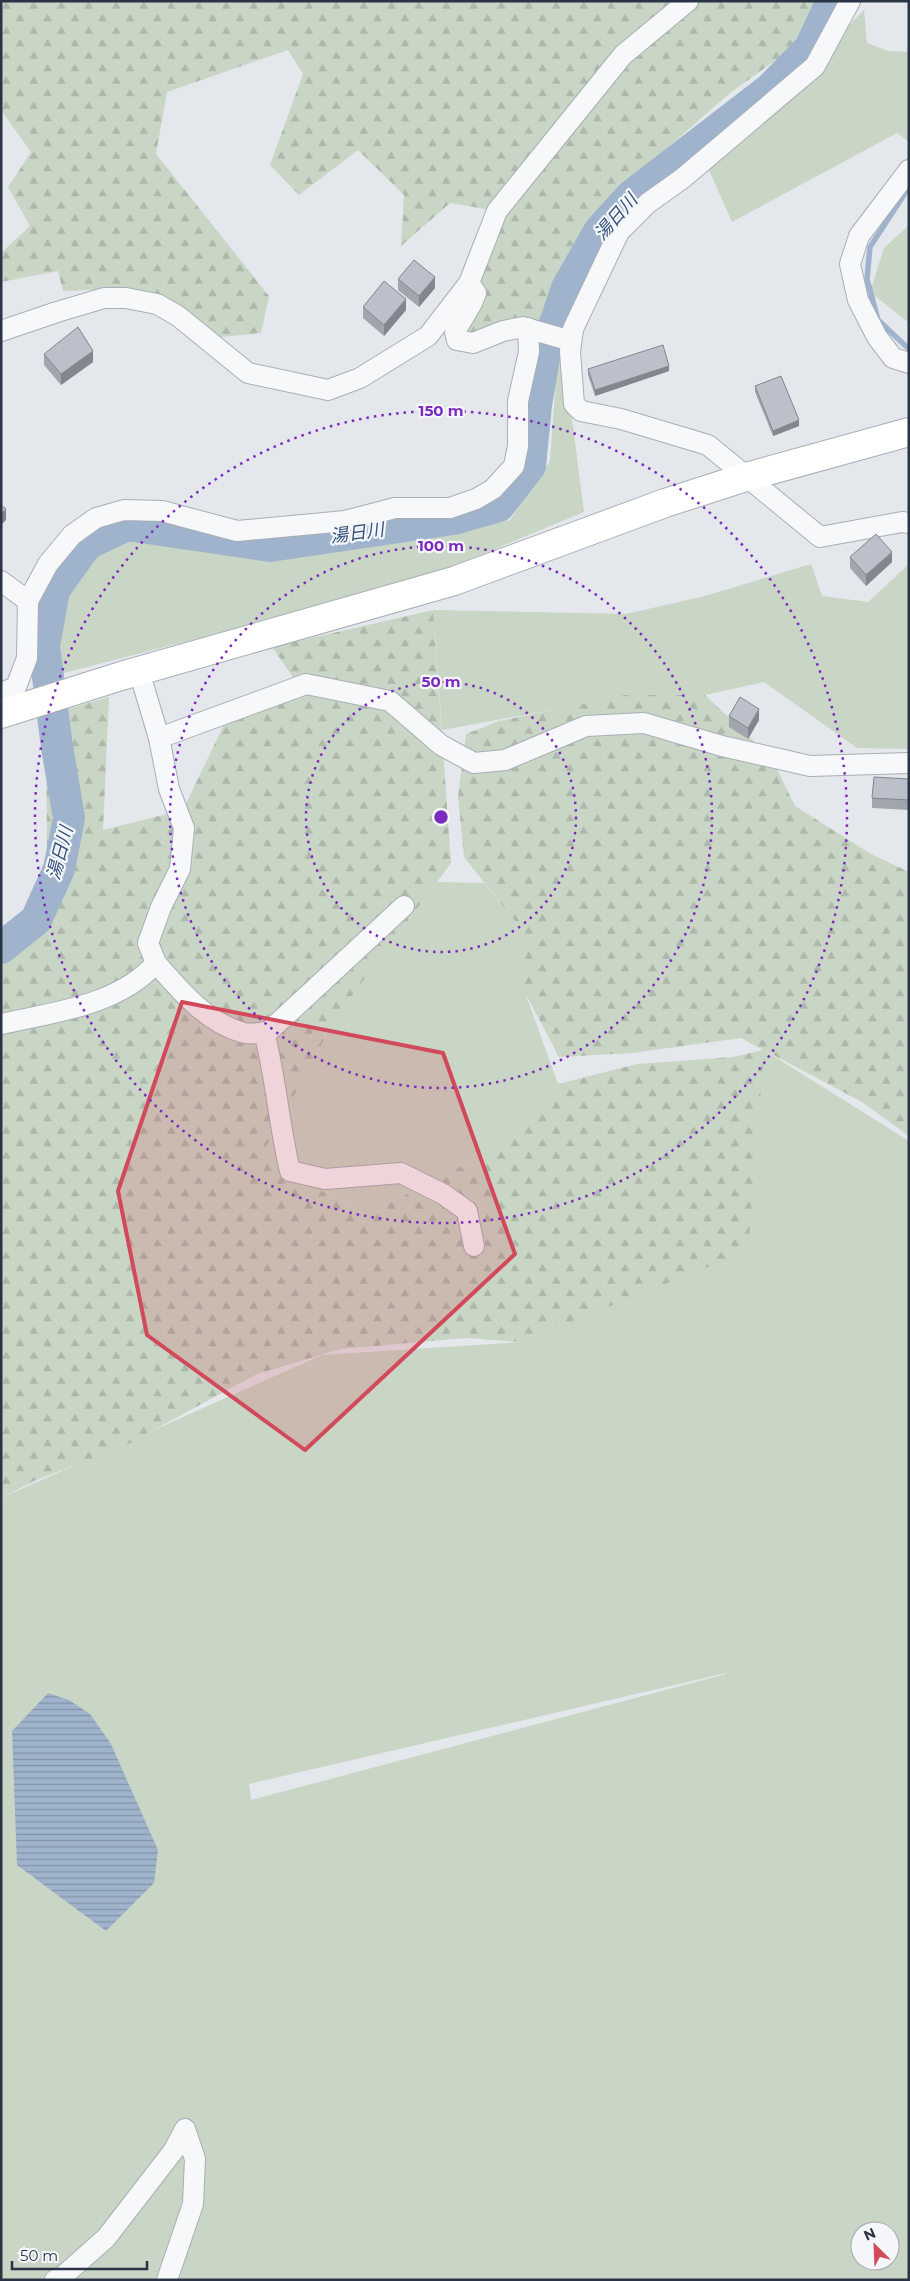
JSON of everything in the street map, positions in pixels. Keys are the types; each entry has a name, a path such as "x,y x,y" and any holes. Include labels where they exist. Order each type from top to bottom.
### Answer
{"street":[{"path":"1,331 104,298 126,298 157,304 178,316 248,373 328,390 360,378 428,336 469,283 497,211 623,55 688,1"},
{"path":"850,1 815,66 683,178 648,203 619,232 573,329 571,341 574,404 581,411 621,419 708,444 820,537 902,522 909,523"},
{"path":"909,170 859,236 850,264 858,300 877,337 893,358 909,363"},
{"path":"469,283 476,293 454,332 457,340 474,343 503,331 528,328 571,341"},
{"path":"1,693 16,687 27,658 28,601 48,564 72,535 96,518 124,510 162,511 237,531 345,521 395,508 450,508 476,499 493,489 514,466 518,446 518,401 529,352 528,328"},
{"path":"1,714 130,673 454,581 665,504 746,477 909,432"},
{"path":"1,581 28,601"},
{"path":"130,673 159,738 170,789 184,828 180,869 161,907 148,943 156,963 182,992 215,1019 242,1033 268,1032 404,906"},
{"path":"159,738 306,684 390,701 441,745 474,763 505,760 586,726 644,723 722,746 810,766 909,763"},
{"path":"1,1024 96,1002 145,976 156,963"},
{"path":"264,1032 273,1067 283,1142 290,1171 325,1179 401,1173 443,1194 467,1211 474,1246"},
{"path":"54,2280 62,2277 106,2238 174,2150 185,2129 195,2158 193,2204 167,2280"}],"highlighted area":[{"path":"182,1002 443,1053 515,1254 305,1450 147,1335 118,1191"}],"green space":[{"path":"1,1 820,1 791,49 730,93 666,149 549,326 462,333 497,211 450,203 401,246 404,195 358,150 299,195 270,165 303,74 288,50 167,92 156,154 269,296 261,333 221,337 133,288 63,291 58,271 1,282 1,253 30,226 8,187 31,152 1,110"},
{"path":"864,10 867,43 888,51 909,52 909,142 897,133 732,222 709,170"},
{"path":"909,225 909,323 870,292 884,248"},
{"path":"558,349 564,356 584,512 413,583 60,674 61,614 82,565 131,533 186,546 280,554 449,534 510,520 550,461"},
{"path":"811,564 822,596 868,602 909,564 909,749 857,748 764,682 705,695 673,695 557,709 442,730 433,610 626,614 705,596"},
{"path":"433,610 451,863 335,1019 261,1157 366,1215 482,1156 558,1084 637,1064 733,1057 763,1050 741,1038 632,1053 559,1057 521,985 525,934 464,857 458,797 466,734 499,721 625,695 705,695 771,757 795,806 871,854 909,872 909,1136 862,1102 764,1050 748,1251 520,1342 465,1338 341,1349 257,1374 126,1445 34,1481 1,1498 1,948 25,929 47,851 46,715 109,697 103,830 183,810 230,712 295,680 272,647"},
{"path":"437,882 484,883 525,934 527,998 558,1084 482,1156 366,1215 261,1157 335,1019"},
{"path":"764,1050 909,1141 909,2280 1,2280 1,1498 322,1355 521,1342","holes":["726,1674 251,1800 249,1784"]}],"water":[{"path":"48,1693 69,1700 90,1714 111,1744 158,1850 154,1883 106,1931 17,1865 12,1731"}],"building":[{"path":"414,260 435,277 419,296 398,279"},
{"path":"384,281 406,299 384,325 363,307"},
{"path":"78,327 93,351 61,374 44,354"},
{"path":"663,345 669,366 595,390 588,369"},
{"path":"781,376 799,420 773,431 755,386"},
{"path":"1,505 6,509 1,514"},
{"path":"876,534 892,552 866,575 850,557"},
{"path":"740,697 759,709 748,728 729,716"},
{"path":"874,777 909,779 909,800 872,798"}],"waterway":[{"name":"湯日川","path":"1,948 36,920 59,869 69,818 57,747 44,646 54,590 87,544 127,525 270,546 453,519 499,506 530,466 536,405 544,357 567,288 600,230 631,196 770,89 810,48 832,1"},
{"path":"909,187 870,247 867,279 878,320 909,349"}]}
